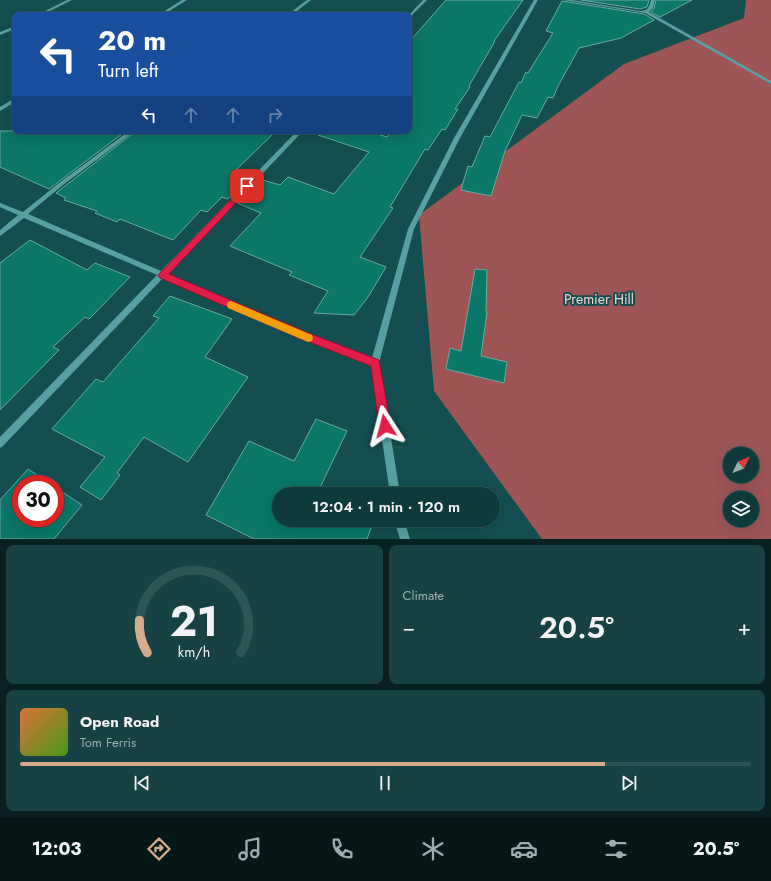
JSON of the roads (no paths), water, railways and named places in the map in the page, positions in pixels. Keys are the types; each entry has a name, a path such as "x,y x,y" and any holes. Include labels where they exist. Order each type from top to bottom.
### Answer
{"street":[{"path":"45,12 70,0"},
{"path":"165,12 185,0"},
{"path":"293,12 309,0"},
{"path":"412,14 425,0"},
{"path":"394,487 376,363 411,229 457,138 536,0"},
{"path":"566,0 646,12 771,84"},
{"path":"646,12 651,8 653,0"},
{"path":"0,34 12,28"},
{"path":"0,109 12,102"},
{"path":"0,234 61,184 128,134"},
{"path":"0,443 297,134"},
{"path":"0,205 302,335 376,363"},
{"path":"401,527 405,539"}],"park label":[{"name":"Premier Hill","path":"599,299"}]}
